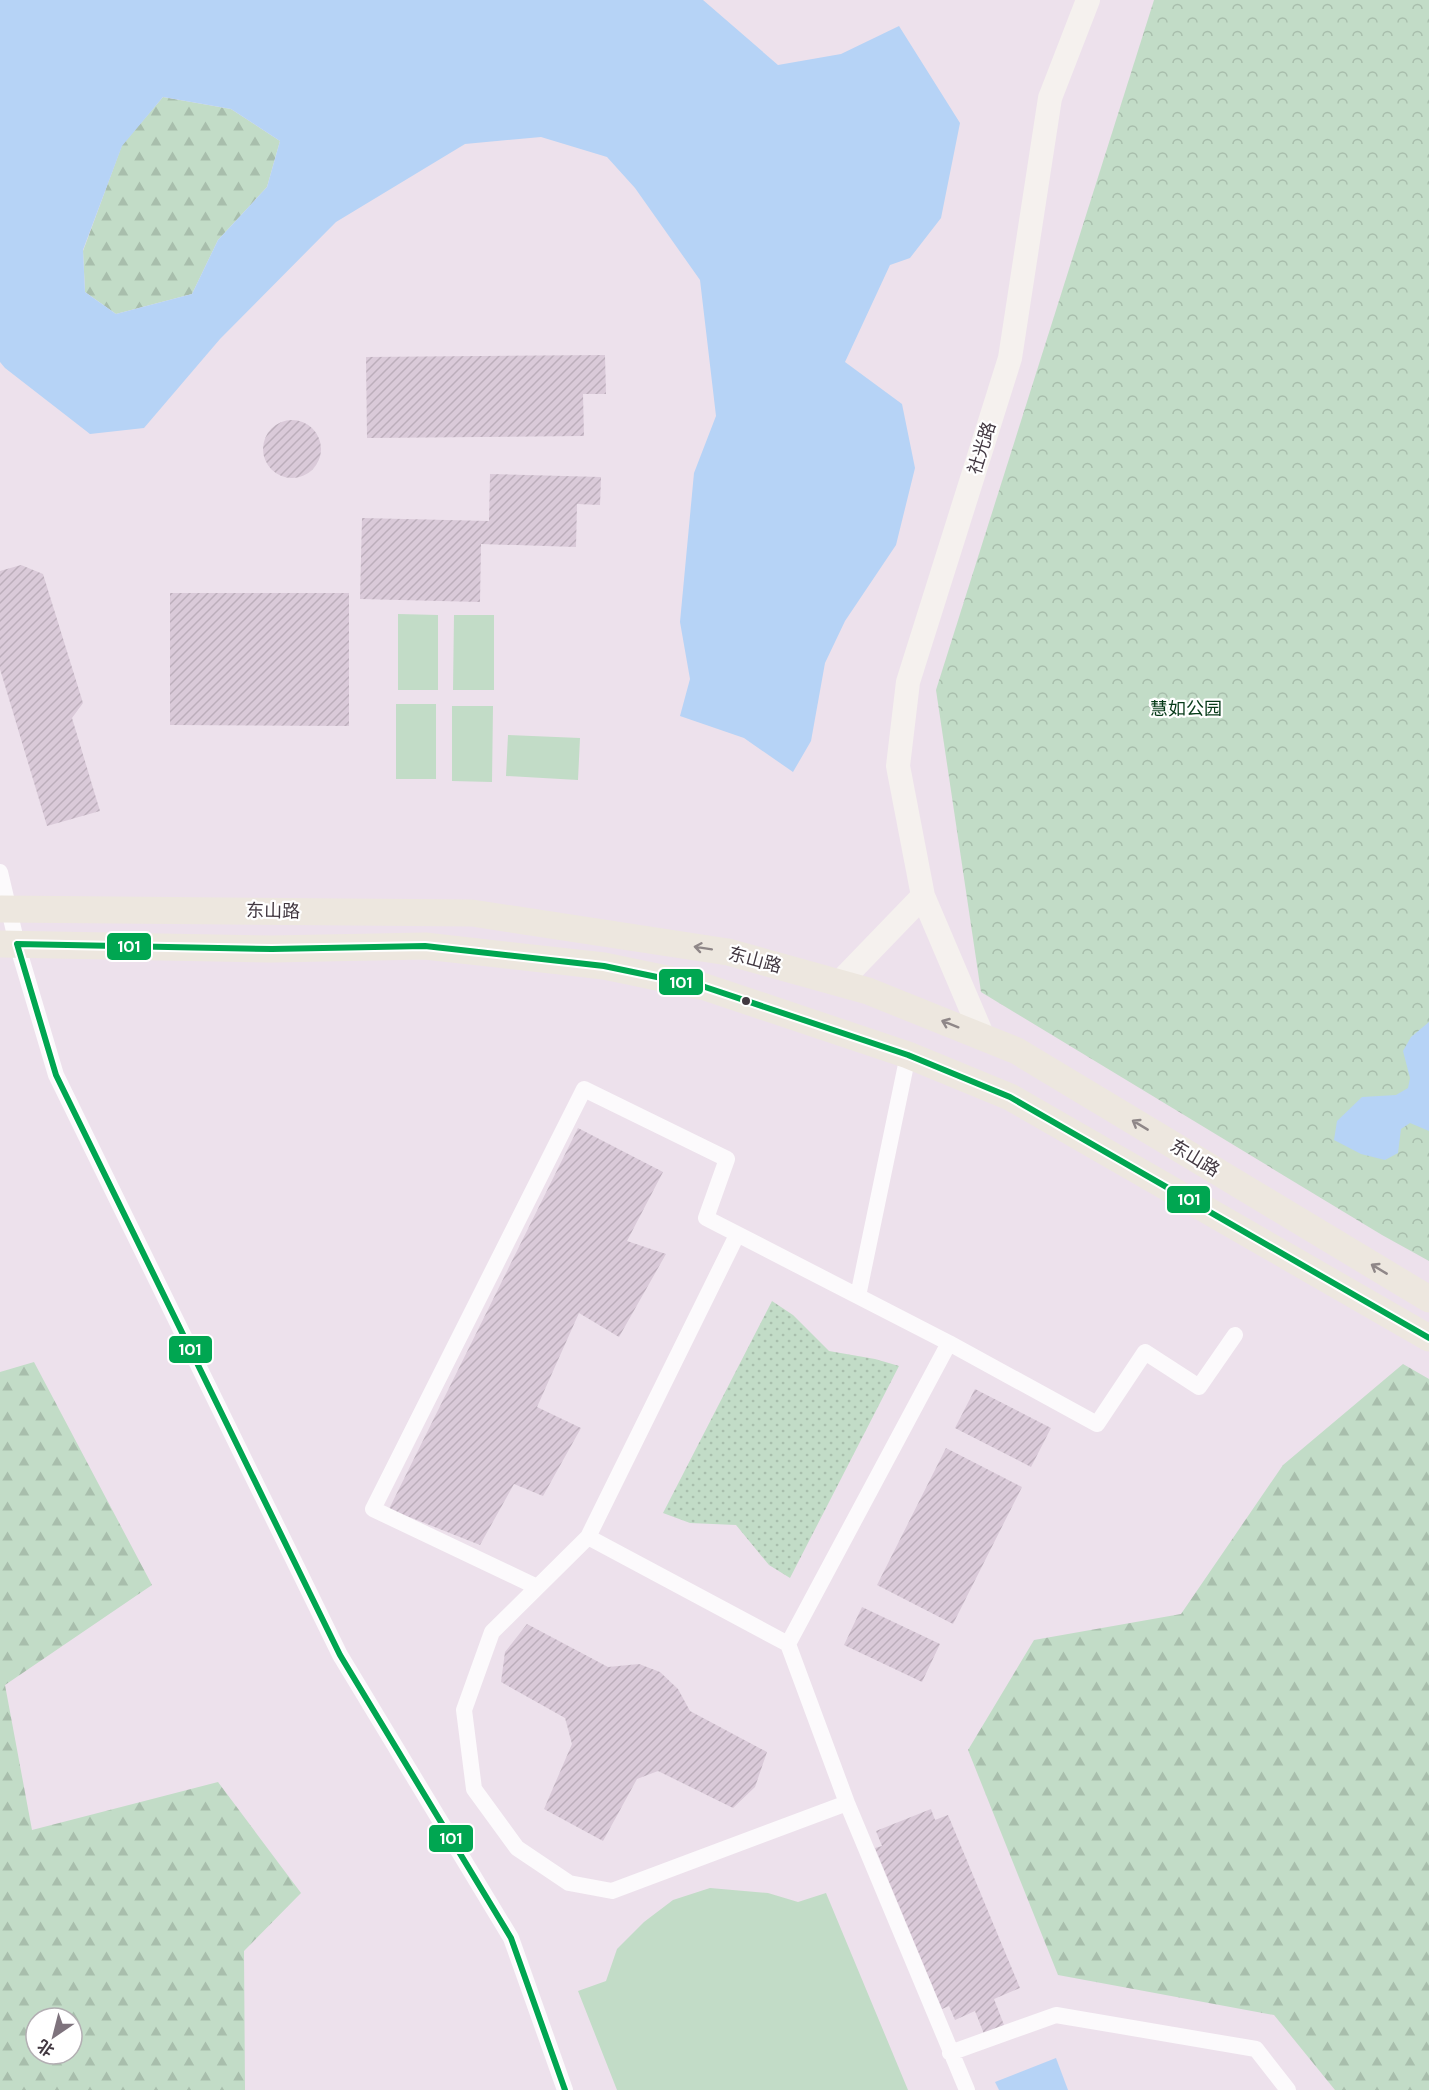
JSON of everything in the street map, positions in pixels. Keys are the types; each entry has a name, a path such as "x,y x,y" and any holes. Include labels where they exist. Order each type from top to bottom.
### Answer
{"main road":[{"name":"东山路","path":"4,909 472,913 728,952 868,991 1017,1051 1429,1299"},
{"name":"东山路","path":"9,944 272,949 425,946 604,966 705,987 908,1056 1010,1097 1429,1338"}],"street":[{"name":"社光路","path":"983,1037 923,896 898,766 908,682 1010,358 1050,98 1088,0"},
{"path":"0,872 9,944 56,1075 340,1655 511,1938 565,2090"},
{"path":"839,983 923,896"},
{"path":"858,1296 908,1056"},
{"path":"537,1587 373,1509 584,1089 727,1159 706,1218 949,1343 1097,1424 1145,1352 1199,1387 1235,1335"},
{"path":"737,1235 588,1537 492,1632 464,1710 474,1789 517,1848 569,1883 612,1891 847,1803"},
{"path":"788,1644 949,1343"},
{"path":"588,1537 788,1644 847,1803 967,2090"},
{"path":"950,2053 1056,2015 1256,2049 1288,2090"}],"green space":[{"name":"慧如公园","path":"1154,0 1429,0 1429,1261 1382,1235 981,992 936,690"},
{"path":"163,97 231,109 280,141 267,187 218,240 192,294 116,314 85,292 83,251 122,145"},
{"path":"398,614 438,615 438,690 398,690"},
{"path":"454,615 494,615 494,690 453,690"},
{"path":"396,704 436,704 436,779 396,779"},
{"path":"452,706 493,706 492,782 452,781"},
{"path":"508,735 580,738 578,780 506,776"},
{"path":"772,1301 793,1315 829,1351 875,1359 899,1366 790,1578 769,1565 736,1525 690,1523 663,1513"},
{"path":"34,1362 152,1585 5,1685 32,1830 218,1782 301,1893 244,1951 245,2090 0,2090 0,1372"},
{"path":"1403,1364 1429,1379 1429,2090 1335,2090 1274,2015 1058,1975 968,1750 1034,1640 1181,1614 1283,1465"},
{"path":"710,1888 768,1893 798,1902 826,1893 908,2090 617,2090 578,1991 606,1981 617,1949 644,1922 673,1900"}],"water":[{"path":"0,0 703,0 778,65 841,54 899,26 960,123 941,218 910,258 890,265 845,362 902,404 915,468 896,545 845,621 825,663 811,741 793,772 744,738 680,716 690,679 680,622 694,473 716,416 700,280 635,188 607,157 541,137 465,144 336,222 220,339 144,428 90,434 0,362","holes":["163,97 231,109 280,141 267,187 218,240 192,294 116,314 85,292 83,250 122,146"]},
{"path":"1429,1022 1429,1131 1410,1123 1401,1129 1398,1153 1385,1160 1361,1154 1334,1140 1337,1121 1362,1097 1396,1095 1408,1088 1410,1078 1403,1051 1411,1037"},
{"path":"1056,2058 1068,2090 999,2090 995,2082"}],"building":[{"path":"605,355 606,394 583,394 584,436 367,438 366,357"},
{"path":"286,420 298,420 313,428 321,443 321,455 313,470 298,478 286,478 271,470 263,455 263,443 271,428"},
{"path":"490,474 601,477 600,505 577,504 576,547 481,544 480,602 360,599 362,518 489,521"},
{"path":"21,565 43,574 83,703 72,718 100,811 47,826 0,669 0,571"},
{"path":"170,593 349,593 349,726 170,725"},
{"path":"578,1128 663,1172 627,1241 666,1254 619,1337 579,1313 537,1407 581,1428 543,1496 514,1484 480,1545 389,1509"},
{"path":"975,1389 1051,1428 1031,1467 955,1428"},
{"path":"946,1448 1022,1487 953,1624 877,1585"},
{"path":"862,1607 940,1644 922,1682 844,1645"},
{"path":"527,1624 608,1667 639,1664 660,1672 678,1689 690,1711 767,1752 755,1787 733,1808 658,1771 637,1779 603,1841 544,1809 572,1744 565,1718 501,1682 505,1652"},
{"path":"931,1809 935,1820 948,1815 1020,1988 994,1999 1004,2025 984,2034 975,2011 955,2020 949,2006 942,2009 875,1848 882,1846 876,1831"}],"transit line":[{"name":"101","path":"565,2090 511,1938 340,1655 56,1075 17,944 272,949 425,946 604,966 705,987 908,1055 1010,1097 1429,1338"}]}
